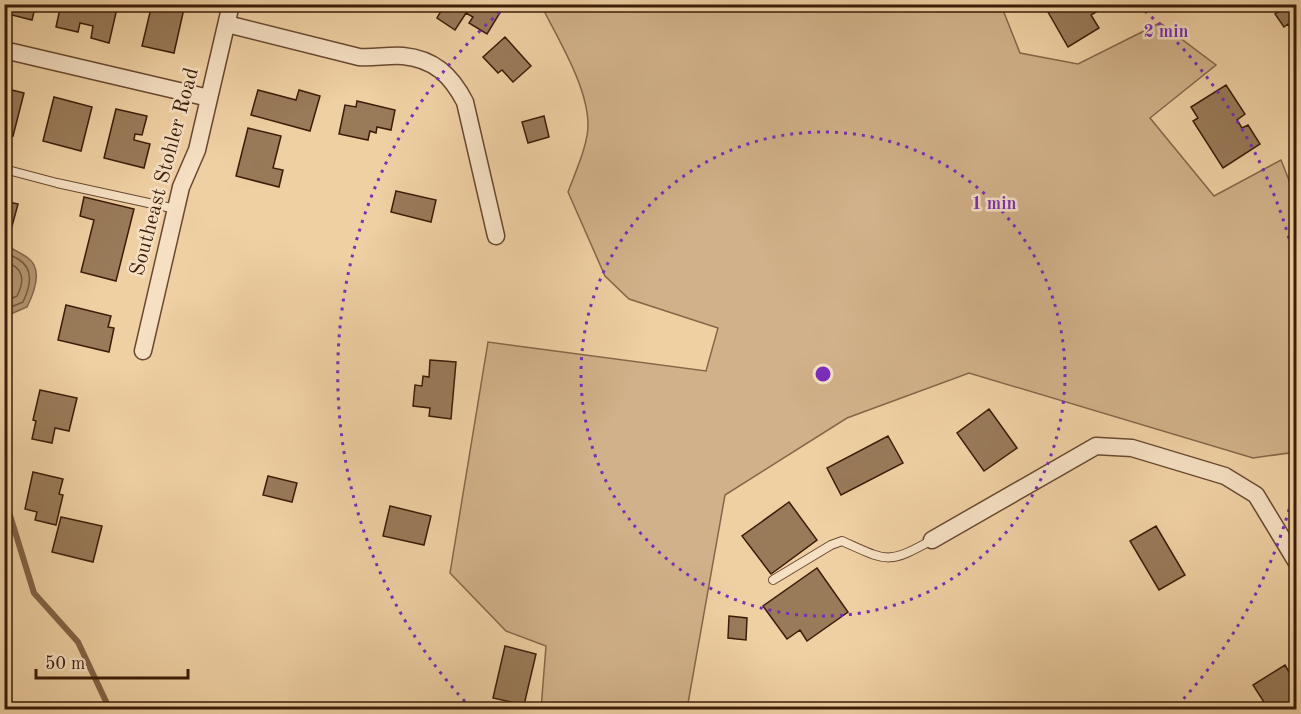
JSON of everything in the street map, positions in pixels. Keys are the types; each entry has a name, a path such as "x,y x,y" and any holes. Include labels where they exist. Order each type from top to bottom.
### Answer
{"street":[{"name":"Southeast Stohler Road","path":"142,351 181,187 197,150 231,4"},
{"path":"226,24 359,57 402,56 428,62 442,71 456,85 465,102 496,236"},
{"path":"4,50 209,98"},
{"path":"932,540 1096,447 1132,448 1225,476 1256,495 1296,561"}],"lane":[{"path":"4,169 57,183 176,208"},
{"path":"773,580 831,544 842,541 871,555 889,559 907,554 932,540"}],"shaded area":[{"path":"541,5 1001,5 1020,53 1078,64 1160,23 1216,65 1150,118 1214,196 1281,160 1296,198 1296,452 1253,458 969,373 847,418 725,495 687,709 541,709 546,646 506,631 450,573 488,342 706,371 718,328 629,299 605,276 568,192 586,141 587,110 571,63"}],"water":[{"path":"11,248 33,263 36,281 27,307 6,316 5,249"}],"building":[{"path":"4,4 36,4 32,20 4,13"},
{"path":"61,4 118,4 109,43 91,38 93,26 80,23 78,32 56,27"},
{"path":"152,4 185,4 174,53 142,46"},
{"path":"445,4 490,4 501,11 487,34 469,23 473,17 466,13 455,30 437,18"},
{"path":"1109,4 1091,15 1099,28 1068,47 1044,5"},
{"path":"1277,4 1296,4 1296,39 1288,24 1284,27 1275,14 1278,12 1275,6"},
{"path":"505,37 531,66 513,82 502,70 498,73 483,57"},
{"path":"1226,85 1245,114 1237,120 1242,128 1248,125 1260,144 1223,168 1193,121 1198,118 1191,107"},
{"path":"4,88 24,93 13,136 4,134"},
{"path":"258,90 296,100 299,90 320,96 310,131 251,115"},
{"path":"54,97 92,107 81,151 43,141"},
{"path":"357,101 395,110 391,130 377,127 376,133 370,131 368,140 339,134 345,105 356,107"},
{"path":"116,109 147,116 142,135 135,134 134,140 150,144 144,168 104,158"},
{"path":"544,116 549,137 528,143 522,122"},
{"path":"248,128 281,136 273,168 283,170 279,187 236,176"},
{"path":"396,191 436,200 431,222 391,212"},
{"path":"84,197 134,209 116,281 81,272 94,220 80,216"},
{"path":"4,201 18,204 11,230 4,228"},
{"path":"66,305 111,316 108,327 114,328 109,352 58,340"},
{"path":"430,360 456,362 451,419 429,416 430,408 413,406 415,385 422,386 423,376 429,377"},
{"path":"40,390 77,398 69,431 55,428 52,443 32,439 36,421 33,420"},
{"path":"989,409 1017,448 984,471 957,433"},
{"path":"888,436 903,463 841,495 827,468"},
{"path":"33,472 63,479 59,494 63,495 56,525 35,520 37,512 25,509"},
{"path":"268,476 297,483 292,502 263,495"},
{"path":"789,502 817,540 771,574 742,536"},
{"path":"390,506 431,516 424,545 383,536"},
{"path":"61,517 102,526 93,562 52,552"},
{"path":"1156,526 1185,575 1159,590 1130,541"},
{"path":"817,568 848,612 807,641 800,630 787,639 763,606"},
{"path":"729,616 747,618 746,640 728,638"},
{"path":"505,646 536,654 524,705 493,698"},
{"path":"1285,665 1296,684 1296,710 1269,710 1253,685"}],"waterway":[{"path":"4,496 34,593 78,642 110,710"}]}
